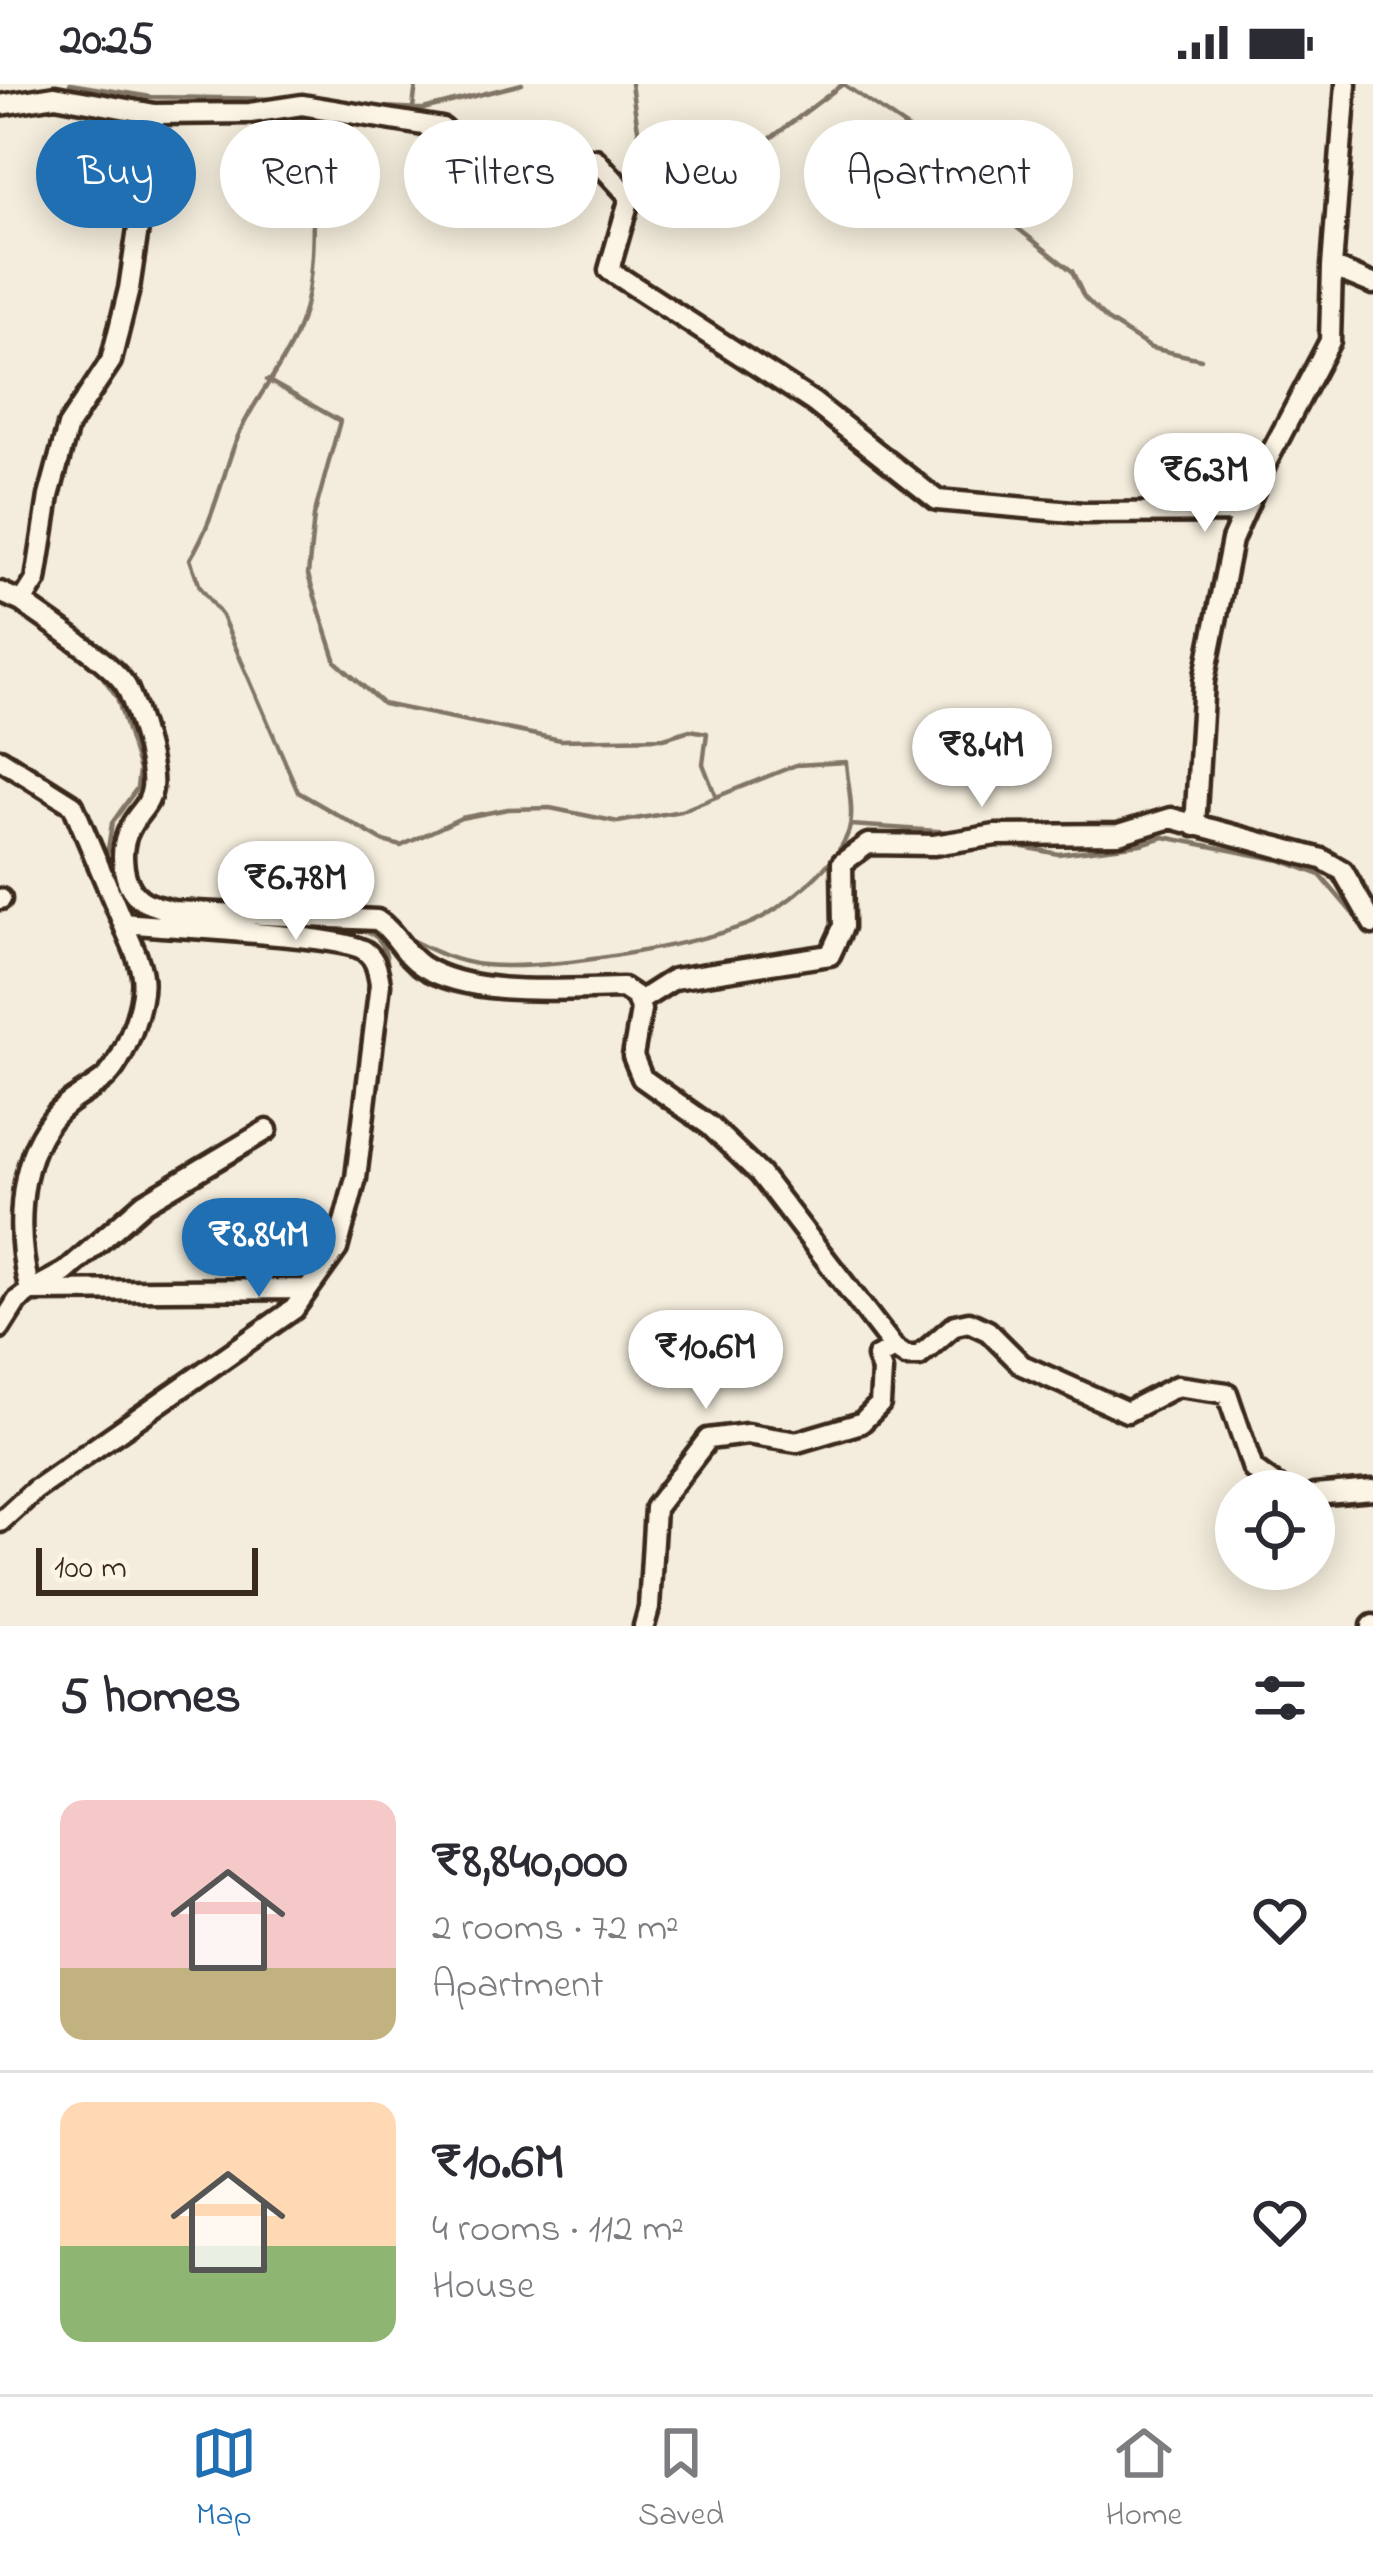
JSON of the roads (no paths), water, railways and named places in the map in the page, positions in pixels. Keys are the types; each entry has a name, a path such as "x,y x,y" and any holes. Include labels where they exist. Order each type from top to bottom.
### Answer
{"street":[{"path":"1196,826 1204,681 1232,540 1330,341 1346,84"},
{"path":"0,105 55,96 155,114 250,113 302,105 442,128 464,147 469,161 595,159 630,197 609,270 813,402 938,500 1083,513 1244,512"},
{"path":"22,602 36,580 49,496 68,426 111,361 129,289 155,114"},
{"path":"1332,267 1373,284"},
{"path":"0,592 22,602 112,668 126,685 153,781 146,806 123,845 123,868 134,893 144,902 172,911 376,920 416,963 437,975 482,986 623,988 640,1010 633,1056 643,1078 710,1126 760,1174 894,1348 906,1356 920,1356 955,1324 969,1322 988,1331 1022,1365 1127,1412 1177,1386 1227,1393 1254,1470"},
{"path":"0,759 73,805 142,972 143,999 107,1077 72,1097 50,1121 34,1151 23,1195 21,1236 30,1291"},
{"path":"638,1002 674,980 830,955 843,927 842,862 868,844 934,845 996,835 1119,834 1171,818 1333,865 1343,871 1373,924"},
{"path":"0,1522 34,1490 294,1309 337,1249 356,1178 378,974 363,948 322,937 123,923"},
{"path":"0,1328 30,1291 65,1272 144,1203 267,1130"},
{"path":"30,1291 306,1289"},
{"path":"644,1626 656,1508 708,1439 747,1433 797,1442 861,1423 880,1404 883,1371 877,1357 894,1348"},
{"path":"1335,1493 1373,1490"}],"waterway":[{"path":"70,84 151,97 286,99"},
{"path":"413,108 416,84"},
{"path":"362,106 423,109 522,84"},
{"path":"631,84 640,142 679,150 767,141 843,84 953,159 983,201 1072,271 1084,297 1107,320 1151,348 1201,359"},
{"path":"281,118 290,137 291,155 311,174 313,232 307,295 291,345 241,430 190,559 200,587 222,616 298,792 383,841 401,846 461,818 508,809 550,808 618,822 681,811 796,765 846,762 851,811 845,840 808,884 746,925 616,956 511,966 463,961 407,938"},
{"path":"267,380 340,421 314,516 308,575 336,662 383,704 561,740 664,738 690,730 707,733 703,764 716,797"},
{"path":"0,603 17,609"},
{"path":"94,665 117,697 139,770 137,788 112,823 106,862"},
{"path":"851,825 951,832"},
{"path":"1009,844 1058,854 1164,837 1280,860 1320,875 1366,929"},
{"path":"111,873 127,904 140,909"},
{"path":"300,925 350,928 375,936 387,959 387,979"},
{"path":"365,1176 382,1038"},
{"path":"348,1239 361,1193"},
{"path":"314,1295 328,1276"},
{"path":"1335,1485 1356,1483"}]}
